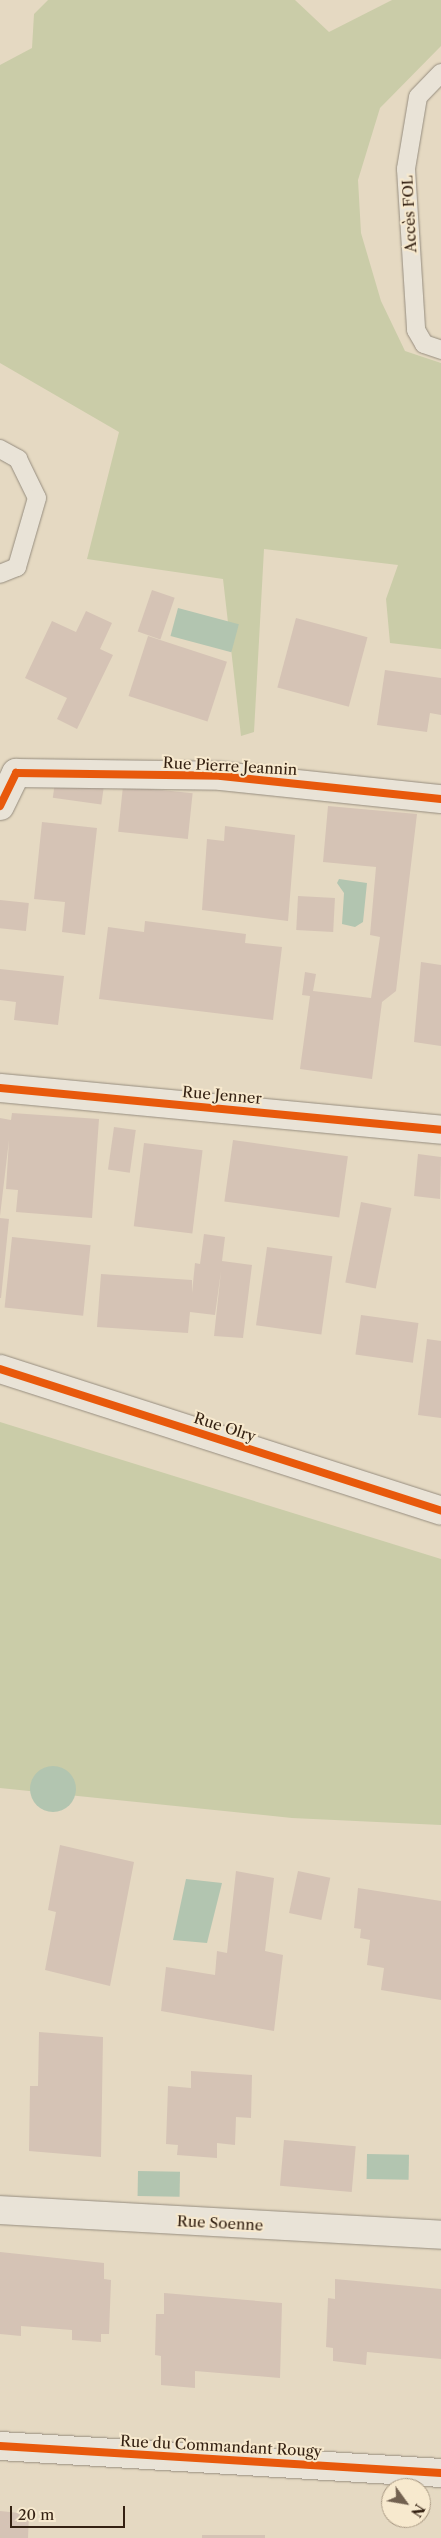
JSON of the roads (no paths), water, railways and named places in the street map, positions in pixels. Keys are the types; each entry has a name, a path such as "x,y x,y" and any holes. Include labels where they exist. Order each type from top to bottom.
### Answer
{"street":[{"name":"Rue Pierre Jeannin","path":"0,806 16,773 221,776 441,799"},
{"name":"Rue Jenner","path":"0,1088 441,1130"},
{"name":"Rue Olry","path":"0,1369 441,1510"},
{"name":"Rue Soenne","path":"0,2210 441,2235"},
{"name":"Rue du Commandant Rougy","path":"0,2446 441,2473"}],"lane":[{"name":"Accès FOL","path":"441,73 418,97 406,169 416,330 424,344 441,350"},
{"path":"0,449 18,459 37,498 17,567 0,574"}]}
